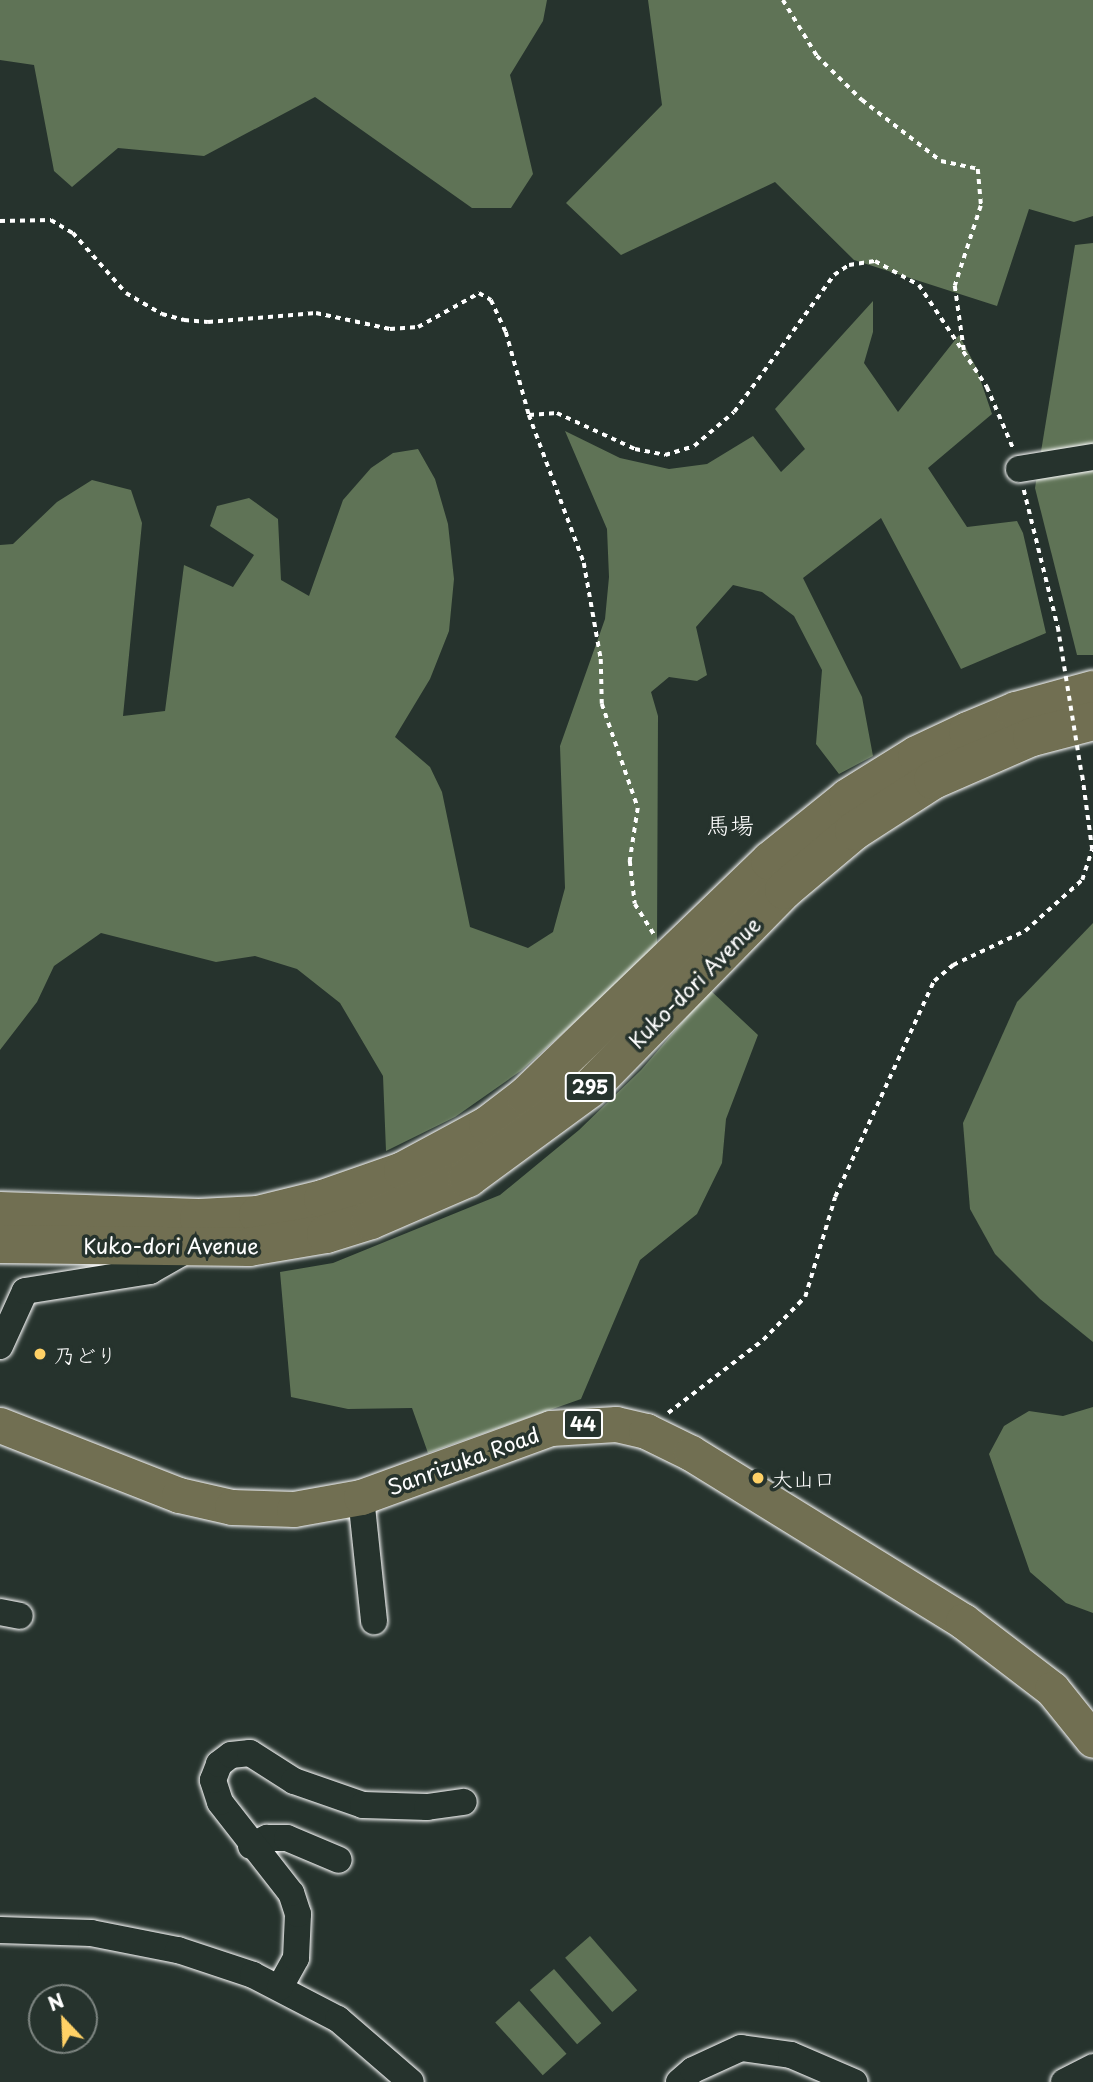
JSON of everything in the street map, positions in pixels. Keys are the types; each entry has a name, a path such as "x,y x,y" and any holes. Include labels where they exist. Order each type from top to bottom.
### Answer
{"highway":[{"name":"Kuko-dori Avenue","path":"0,1211 234,1216 258,1214 363,1187 413,1166 488,1125 566,1060 770,861 857,792 917,755 968,731 1016,711 1093,690"},
{"name":"Kuko-dori Avenue","path":"0,1244 187,1250 249,1247 326,1234 371,1220 468,1178 589,1089 784,890 854,831 933,780 1032,737 1093,721"}],"main road":[{"name":"Sanrizuka Road","path":"0,1425 179,1495 232,1507 295,1509 361,1497 551,1428 617,1424 646,1431 691,1453 963,1621 1052,1689 1093,1740"}],"street":[{"path":"1018,469 1093,457"},
{"path":"0,1346 25,1291 150,1271 187,1250"},
{"path":"361,1497 374,1621"},
{"path":"280,1987 296,1958 298,1914 291,1893 251,1846 220,1802 213,1780 219,1764 231,1755 250,1753 294,1782 363,1805 427,1807 464,1802"},
{"path":"251,1846 267,1838 288,1838 340,1860"},
{"path":"0,1930 91,1933 211,1960 280,1987 338,2019 411,2082"},
{"path":"679,2082 693,2070 741,2048 791,2055 854,2082"},
{"path":"1064,2082 1093,2067"}],"path":[{"path":"783,0 817,56 862,100 941,160 978,169 981,206 955,286 964,352"},
{"path":"0,221 51,219 73,233 126,293 162,314 184,320 208,322 316,313 390,329 418,327 479,293 491,300 506,332 529,415 584,564 601,659 601,704 638,808 630,861 635,904 654,934 678,953"},
{"path":"529,415 556,414 635,449 665,455 694,446 734,412 834,275 849,265 875,261 919,285 964,352 997,408 1018,469 1058,627 1093,850 1082,880 1026,931 953,965 934,981 835,1196 805,1297 763,1340 682,1399 646,1431"}],"green space":[{"path":"0,0 547,0 543,21 510,75 533,174 511,208 472,208 315,97 204,156 118,148 72,187 54,171 34,65 0,60"},
{"path":"648,0 1093,0 1093,216 1074,222 1029,209 997,306 854,260 775,182 621,255 566,203 662,105"},
{"path":"1093,243 1093,655 1077,655 1035,488 1075,245"},
{"path":"873,301 873,332 864,363 898,412 959,335 976,367 992,414 928,468 967,527 1017,521 1023,533 1046,633 961,669 881,518 803,578 862,697 873,756 839,774 816,744 822,670 794,616 762,592 733,585 696,627 707,675 697,681 669,677 651,692 658,716 657,948 522,1070 455,1117 386,1151 383,1076 340,1003 297,969 255,956 216,962 101,933 54,966 37,1002 0,1050 0,545 13,544 57,502 92,480 131,490 142,523 123,716 165,711 184,565 233,587 254,555 210,526 217,506 249,498 278,519 281,580 309,596 343,500 371,468 393,453 418,449 435,479 448,524 454,579 449,631 430,679 395,737 430,767 442,792 470,927 528,948 553,932 565,888 560,746 605,619 609,577 607,529 565,431 620,458 669,469 707,464 753,436 781,472 805,449 775,409"},
{"path":"1093,923 1093,1342 1040,1299 995,1254 970,1209 963,1123 1017,1002"},
{"path":"710,990 758,1035 726,1119 722,1163 697,1214 640,1260 581,1399 428,1453 412,1408 348,1409 291,1397 280,1272 333,1263 500,1195 579,1130 641,1070"},
{"path":"1093,1407 1093,1613 1066,1603 1030,1572 989,1454 1004,1426 1029,1411 1063,1416"},
{"path":"590,1936 637,1990 612,2012 565,1958"},
{"path":"554,1969 601,2023 577,2044 530,1990"},
{"path":"519,2001 567,2054 543,2075 495,2022"}],"place":[{"name":"乃どり","path":"40,1354"},
{"name":"大山口","path":"758,1478"}],"district":[{"name":"馬場","path":"730,825"}]}
